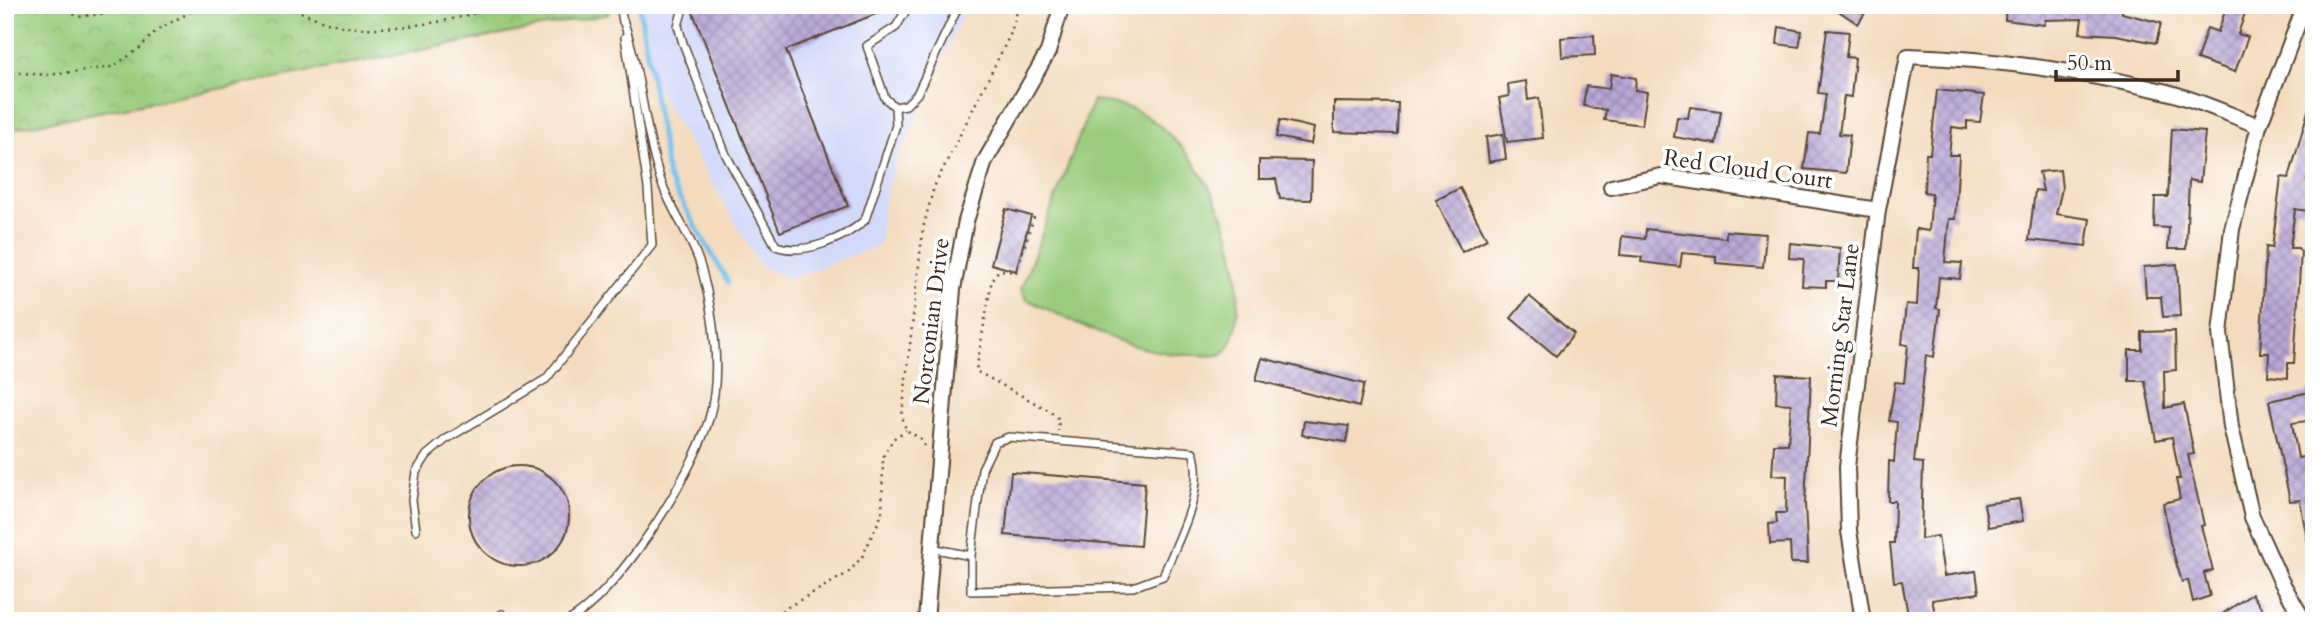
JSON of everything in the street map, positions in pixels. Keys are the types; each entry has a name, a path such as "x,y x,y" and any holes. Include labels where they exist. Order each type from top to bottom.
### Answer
{"street":[{"name":"Norconian Drive","path":"926,621 953,289 966,220 985,161 1048,52 1062,5"},
{"path":"2304,621 2281,581 2252,517 2231,427 2220,334 2232,229 2259,125 2305,5"},
{"name":"Morning Star Lane","path":"1863,621 1849,531 1847,467 1878,210 1908,56 1965,58 2038,66 2165,92 2259,125"},
{"name":"Red Cloud Court","path":"1611,187 1661,176 1878,210"}],"lane":[{"path":"416,530 412,500 416,472 427,455 445,440 546,379 652,245 648,188 620,5"},
{"path":"684,5 678,26 682,43 726,155 776,246 790,251 853,231 865,220 896,125 895,107 885,98 867,46 896,27 905,12 904,5"},
{"path":"895,107 906,105 916,94 959,5"},
{"path":"568,621 581,613 606,588 670,501 709,418 715,381 703,273 694,245 660,179 634,53 622,20"},
{"path":"1009,437 1193,452 1199,469 1187,515 1163,576 1133,587 971,592 971,556 982,470 995,442 1009,437"},
{"path":"931,548 971,556"}],"path":[{"path":"63,5 77,17 116,12 122,5"},
{"path":"5,72 48,75 112,67 139,49 157,30 203,5"},
{"path":"281,5 318,20 347,27 372,28 419,24 481,13 493,5"},
{"path":"1034,217 1016,272 999,270 992,279 976,371 1050,411 1059,419 1057,441"},
{"path":"762,621 848,573 862,557 882,514 883,457 893,439 906,430"}],"shaded area":[{"path":"642,5 967,5 897,160 883,205 880,245 789,279 760,266 656,87"}],"green space":[{"path":"5,5 608,5 609,14 5,130"},
{"path":"1093,100 1131,109 1152,120 1173,138 1191,159 1219,207 1229,234 1238,289 1235,332 1231,343 1221,354 1172,354 1150,350 1108,337 1026,299 1021,289"}],"building":[{"path":"705,5 898,5 786,50 848,206 780,232 692,10"},
{"path":"1830,5 1870,5 1858,24"},
{"path":"2006,5 2122,5 2122,13 2161,23 2156,43 2116,35 2080,33 2082,19 2045,20 2044,25 2005,20"},
{"path":"2227,5 2246,10 2238,34 2248,37 2235,72 2197,59 2207,28 2218,32"},
{"path":"1779,27 1802,31 1799,47 1777,44"},
{"path":"1827,30 1849,32 1846,57 1855,58 1851,97 1844,96 1839,134 1850,135 1846,173 1804,169 1809,133 1820,134 1826,94 1818,93"},
{"path":"1594,35 1595,55 1562,57 1561,38"},
{"path":"1611,74 1636,78 1635,90 1647,92 1642,125 1604,120 1606,110 1583,106 1586,86 1609,89"},
{"path":"1526,81 1528,100 1539,98 1543,138 1507,142 1499,98 1509,96 1508,84"},
{"path":"1937,90 1984,95 1980,122 1967,121 1967,129 1952,127 1949,155 1959,155 1955,219 1949,219 1945,262 1962,263 1960,279 1939,277 1936,308 1940,309 1934,357 1926,355 1914,462 1923,463 1921,539 1938,536 1944,576 1976,571 1979,593 1932,600 1937,621 1909,621 1902,581 1894,582 1890,543 1894,543 1895,501 1888,501 1889,461 1894,462 1897,422 1889,421 1895,382 1904,383 1908,345 1902,344 1906,304 1917,305 1919,268 1913,268 1916,229 1929,231 1932,193 1924,192 1926,154 1930,154"},
{"path":"1334,102 1398,103 1397,134 1334,132"},
{"path":"2310,104 2314,104 2314,159 2307,181 2314,181 2314,212 2295,209 2290,248 2298,248 2301,252 2294,363 2288,363 2288,378 2268,376 2269,353 2260,353 2266,247 2272,248 2281,177 2289,178"},
{"path":"1690,107 1721,111 1716,144 1674,137 1677,117 1688,118"},
{"path":"1280,120 1314,128 1311,144 1276,137"},
{"path":"2172,129 2205,132 2200,182 2189,180 2186,249 2168,249 2169,228 2154,227 2155,197 2168,197"},
{"path":"1503,134 1506,159 1489,162 1486,137"},
{"path":"1259,160 1312,161 1311,200 1280,199 1276,179 1259,179"},
{"path":"2060,170 2062,189 2056,214 2090,219 2086,246 2029,240 2035,190 2043,191 2039,172"},
{"path":"1460,188 1487,239 1462,252 1436,200"},
{"path":"1006,209 1031,216 1016,271 991,264"},
{"path":"1646,229 1726,238 1726,231 1766,234 1763,267 1716,263 1716,256 1682,253 1680,267 1641,262 1642,257 1620,255 1622,236 1645,239"},
{"path":"1790,243 1840,248 1838,281 1826,281 1826,287 1802,286 1804,259 1789,258"},
{"path":"2177,264 2180,316 2163,317 2161,297 2146,297 2144,267"},
{"path":"1529,296 1574,334 1556,356 1511,318"},
{"path":"2175,331 2176,370 2164,371 2165,408 2184,404 2194,454 2188,455 2204,525 2201,526 2213,570 2204,573 2210,596 2193,602 2188,580 2182,582 2170,542 2163,503 2180,499 2176,479 2180,479 2172,437 2156,440 2145,381 2129,381 2129,350 2142,350 2142,332"},
{"path":"1262,358 1364,384 1359,407 1256,380"},
{"path":"1777,374 1811,376 1805,504 1808,563 1791,563 1790,543 1770,544 1769,524 1777,523 1776,513 1786,513 1787,476 1772,475 1774,444 1788,444 1791,404 1776,403"},
{"path":"2314,391 2314,420 2292,423 2298,458 2314,455 2314,540 2307,540 2300,500 2290,501 2269,401"},
{"path":"1304,421 1349,426 1346,442 1302,435"},
{"path":"519,466 538,470 555,480 565,497 569,516 565,535 555,552 538,562 519,566 500,562 483,552 473,535 469,516 473,497 483,480 500,470"},
{"path":"1011,472 1145,483 1140,546 1005,535"},
{"path":"2019,499 2023,521 1988,527 1984,504"},
{"path":"2252,594 2264,612 2250,621 2212,621"}],"waterway":[{"path":"639,5 668,178 728,282"}]}
